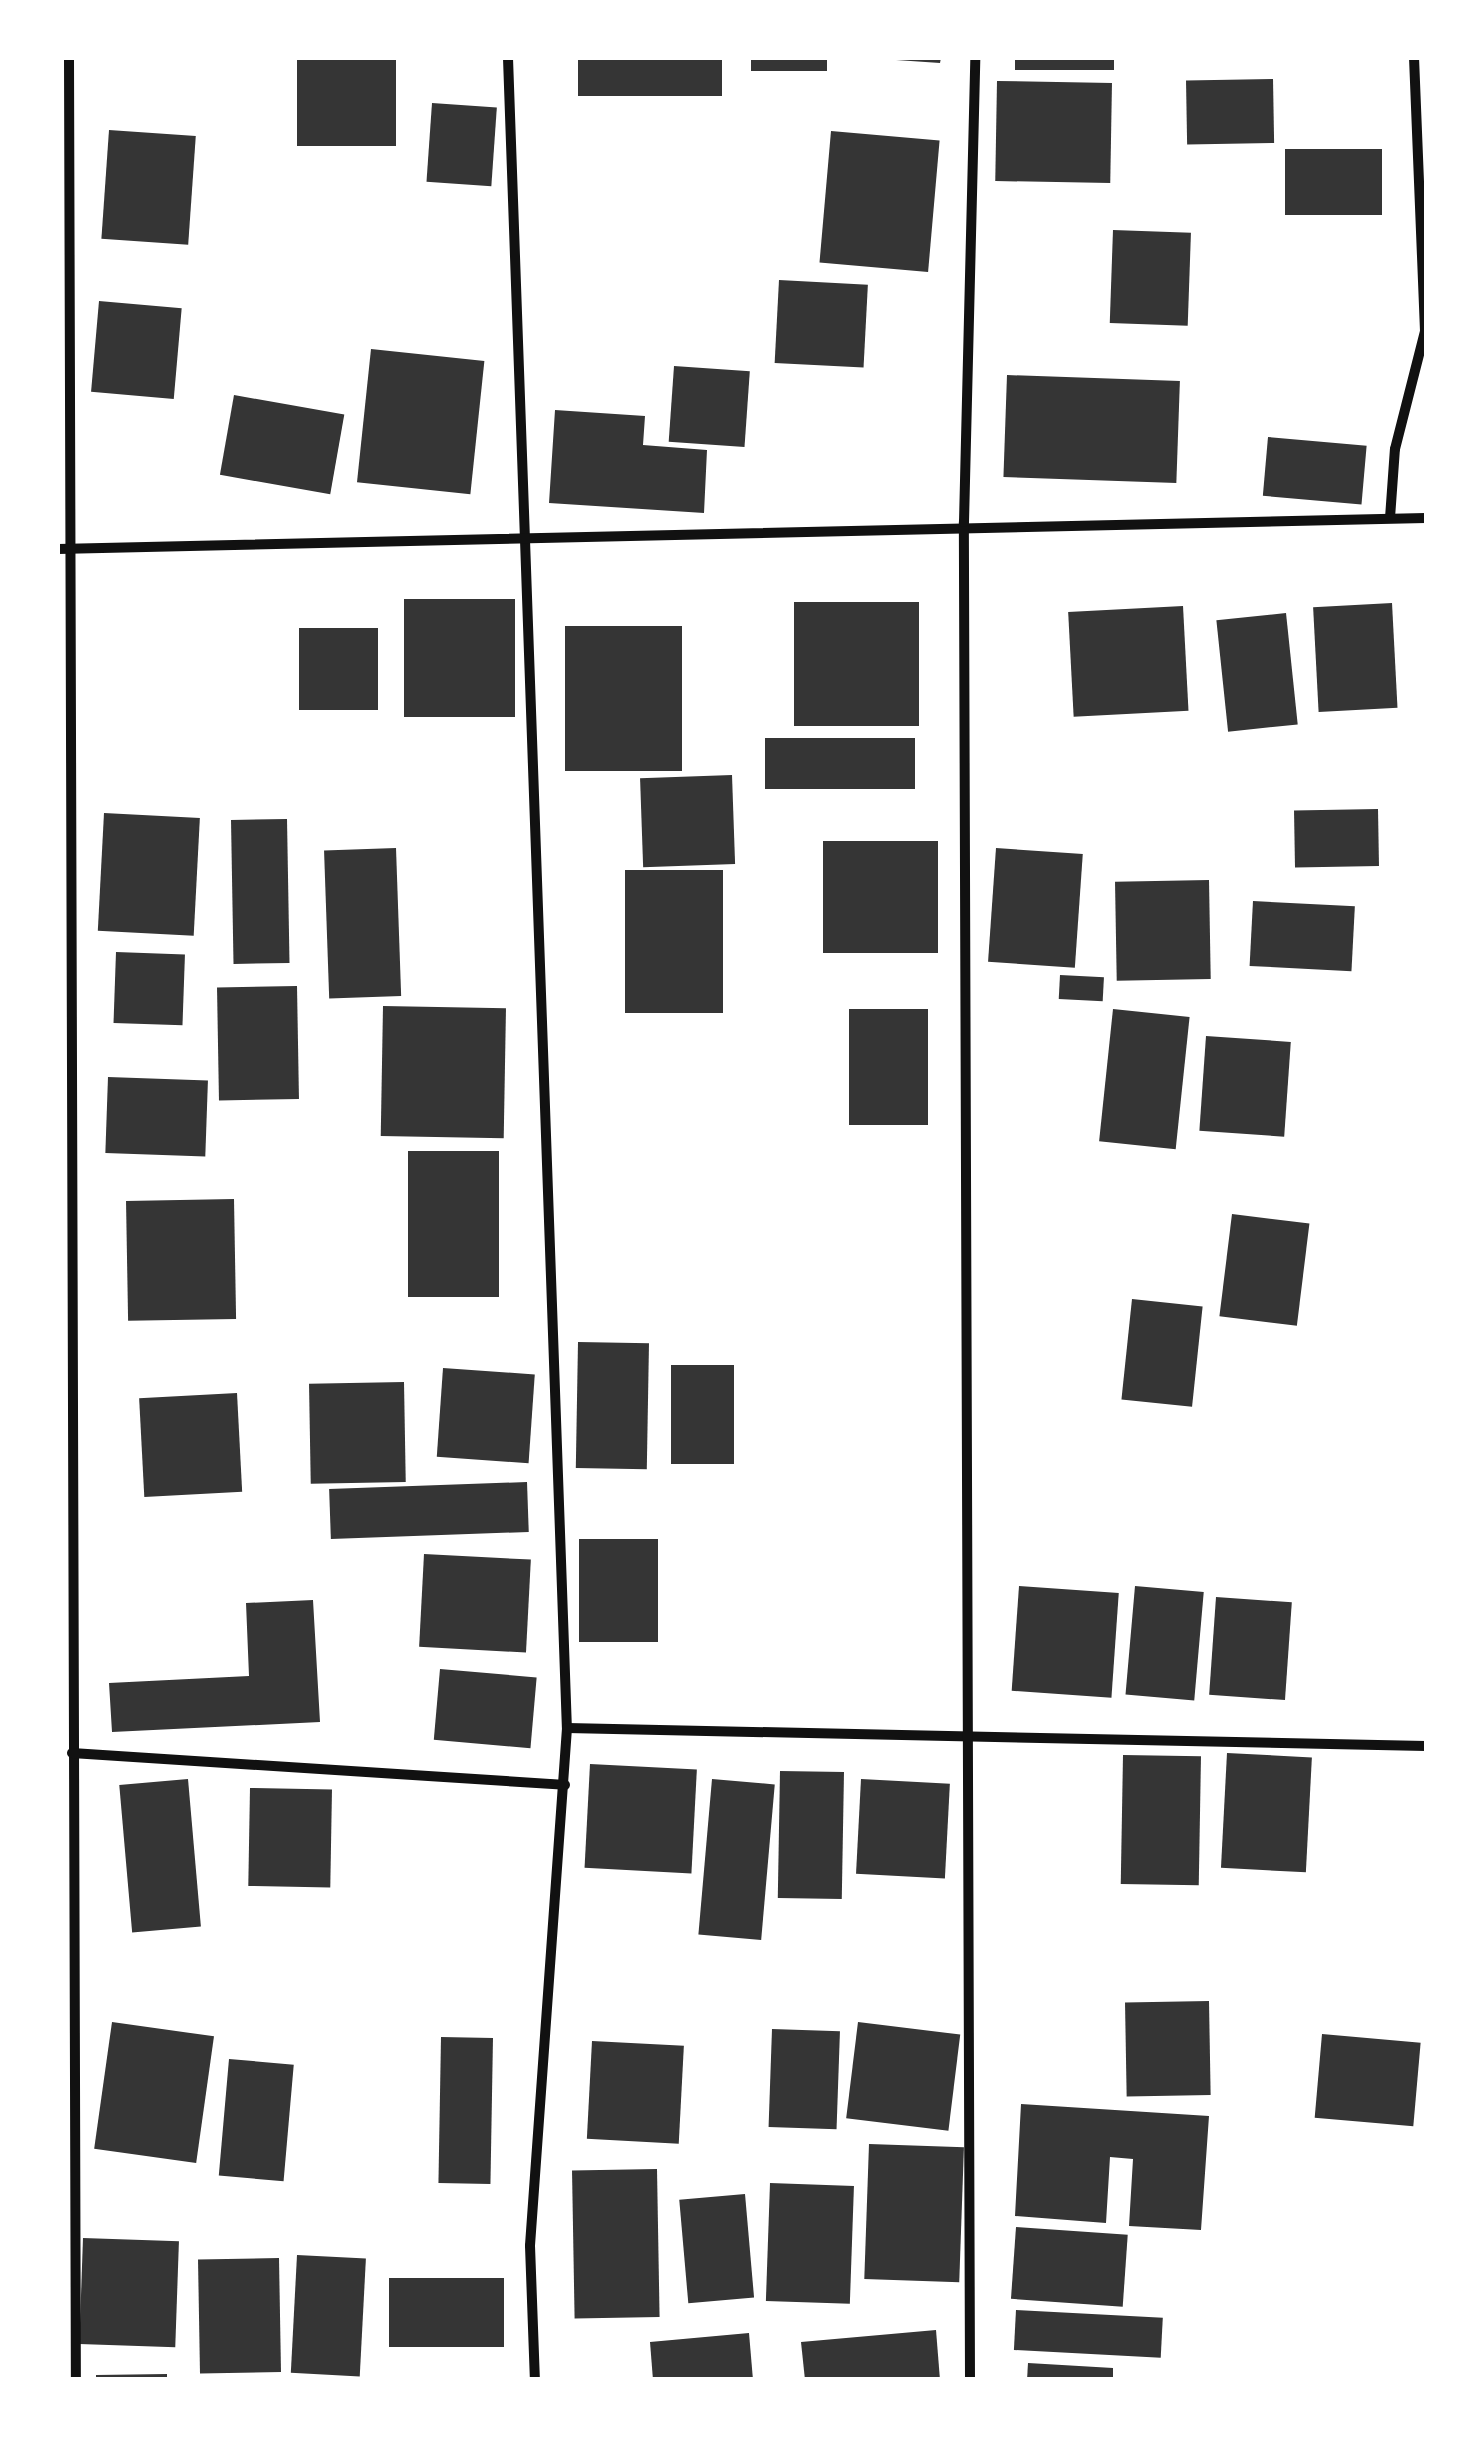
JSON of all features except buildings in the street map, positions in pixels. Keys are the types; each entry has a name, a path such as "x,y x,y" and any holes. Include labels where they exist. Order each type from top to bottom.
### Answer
{"street":[{"path":"69,58 61,549 76,2380"},
{"path":"508,58 528,539 567,1728 530,2246 534,2380"},
{"path":"970,2380 964,522 975,58"},
{"path":"1390,518 1395,450 1425,331 1414,58"},
{"path":"61,549 528,539 964,522 1426,518"},
{"path":"567,1728 1426,1746"},
{"path":"72,1753 565,1784"}]}
